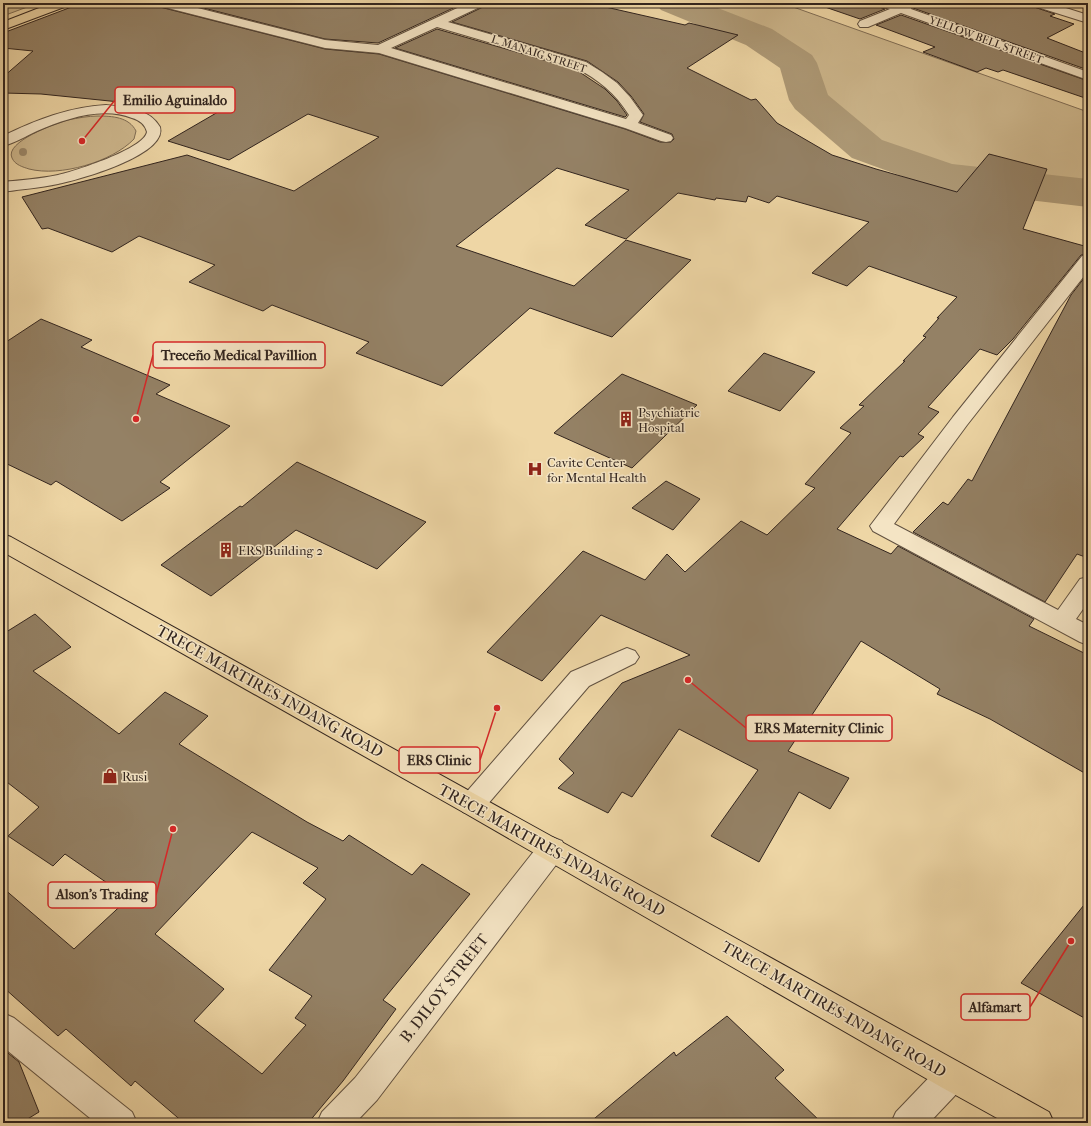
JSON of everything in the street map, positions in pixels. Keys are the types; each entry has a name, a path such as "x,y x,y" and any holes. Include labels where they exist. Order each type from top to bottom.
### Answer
{"main road":[{"path":"3,26 63,3"},
{"name":"TRECE MARTIRES-INDANG ROAD","path":"3,542 1038,1123"}],"street":[{"path":"164,3 325,44 380,49 630,125 666,138"},
{"path":"200,12 221,3"},
{"path":"380,49 478,3"},
{"name":"YELLOW BELL STREET","path":"883,3 1088,76"},
{"path":"864,24 917,3"},
{"path":"1038,3 1088,19"},
{"name":"L. MANAIG STREET","path":"438,23 581,65 594,72 613,87 631,107 636,115 630,125"},
{"path":"3,142 52,120 77,112 117,110 128,112 138,115 151,123 154,130 153,136 148,143 124,157 76,174 47,181 3,187"},
{"path":"3,178 28,182 47,181"},
{"path":"1088,260 960,421 881,526 1088,636"},
{"path":"1062,622 1088,585"},
{"path":"472,804 580,679 627,657"},
{"name":"B. DILOY STREET","path":"333,1123 366,1089 552,849"},
{"path":"3,1028 121,1123"},
{"path":"907,1123 952,1076"}],"shaded area":[{"path":"3,3 38,3 3,16"},
{"path":"673,3 782,3 1088,112 1088,193 945,177 867,149 809,100 798,63 759,37"},
{"path":"109,116 125,120 133,126 136,131 134,139 113,155 85,166 70,169 42,171 29,169 17,164 13,160 12,152 16,146 32,134 68,120"}],"building":[{"path":"82,3 157,3 160,7 325,49 379,54 625,129 660,142 671,142 674,139 672,134 640,122 644,114 631,96 618,82 587,61 452,22 483,7 485,3 588,3 685,25 689,23 738,35 687,68 751,100 756,99 777,123 832,155 957,192 989,154 1047,169 1023,229 1088,247 1088,254 1081,255 1013,339 997,355 980,349 928,407 939,412 918,434 924,437 903,457 900,456 837,529 891,554 898,546 1034,619 1029,626 1088,655 1088,775 990,719 937,694 940,689 861,641 788,751 849,778 830,809 799,792 759,862 711,836 758,770 679,729 632,797 622,792 608,813 558,788 574,773 559,759 622,683 690,655 601,615 542,681 487,652 583,551 645,580 667,554 685,572 741,521 767,535 815,488 805,484 851,433 840,428 864,406 859,405 905,361 903,361 926,337 923,336 939,318 937,318 957,297 869,266 847,286 812,273 869,222 777,196 769,203 748,196 746,202 716,198 715,200 678,193 626,239 585,225 629,190 557,168 456,246 574,286 626,240 691,260 612,337 530,308 442,386 356,353 369,342 272,305 263,311 189,282 215,265 139,236 112,252 48,228 42,229 22,197 187,155 294,191 379,137 308,114 229,160 168,141 218,112 41,94 3,93 3,77 33,51 3,48 3,33"},
{"path":"184,3 464,3 378,43 325,39"},
{"path":"826,3 876,3 879,7 885,9 860,19 825,7"},
{"path":"911,3 1031,3 1034,7 1055,14 1050,16 1074,24 1047,38 1088,54 1088,70 913,8"},
{"path":"901,15 1088,81 1088,99 1003,70 998,72 986,68 977,72 923,52 935,47 876,25"},
{"path":"437,29 575,69 605,89 617,101 627,115 625,117 395,48"},
{"path":"1088,273 1088,558 1077,554 1045,602 913,532 943,502 948,505 968,479 972,481 1071,295"},
{"path":"41,319 92,340 81,347 170,385 156,394 230,426 160,482 170,488 122,521 56,481 51,485 3,462 3,344"},
{"path":"764,353 815,372 780,411 728,391"},
{"name":"Psychiatric Hospital","path":"622,374 697,405 632,468 554,433"},
{"path":"297,462 426,522 377,569 296,530 211,596 161,565 240,506 242,507"},
{"path":"666,481 700,499 673,530 632,508"},
{"path":"35,614 71,647 33,671 119,734 165,692 208,716 179,744 307,822 343,841 349,835 412,875 422,864 470,894 383,1000 396,1009 343,1081 308,1123 184,1123 135,1081 131,1086 66,1029 58,1036 3,987 3,888 74,949 129,898 65,854 53,866 8,836 39,807 3,779 3,634","holes":["252,832 318,868 303,883 326,899 269,970 312,996 295,1018 306,1025 262,1074 194,1021 224,989 155,934"]},
{"path":"1088,900 1088,1020 1021,983"},
{"path":"727,1016 784,1070 775,1078 822,1123 589,1123 674,1052 676,1056"},
{"path":"3,1049 19,1062 39,1112 21,1123 3,1123"}],"waterway":[{"path":"673,3 759,37 798,63 809,100 867,149 945,177 1088,193"}],"place":[{"name":"Emilio Aguinaldo","path":"82,141"},
{"name":"Treceño Medical Pavillion","path":"136,419"},
{"name":"Psychiatric Hospital","path":"626,419"},
{"name":"Cavite Center for Mental Health","path":"535,469"},
{"name":"ERS Building 2","path":"226,550"},
{"name":"ERS Maternity Clinic","path":"688,680"},
{"name":"ERS Clinic","path":"497,708"},
{"name":"Rusi","path":"110,776"},
{"name":"Alson's Trading","path":"173,829"},
{"name":"Alfamart","path":"1071,941"}]}
